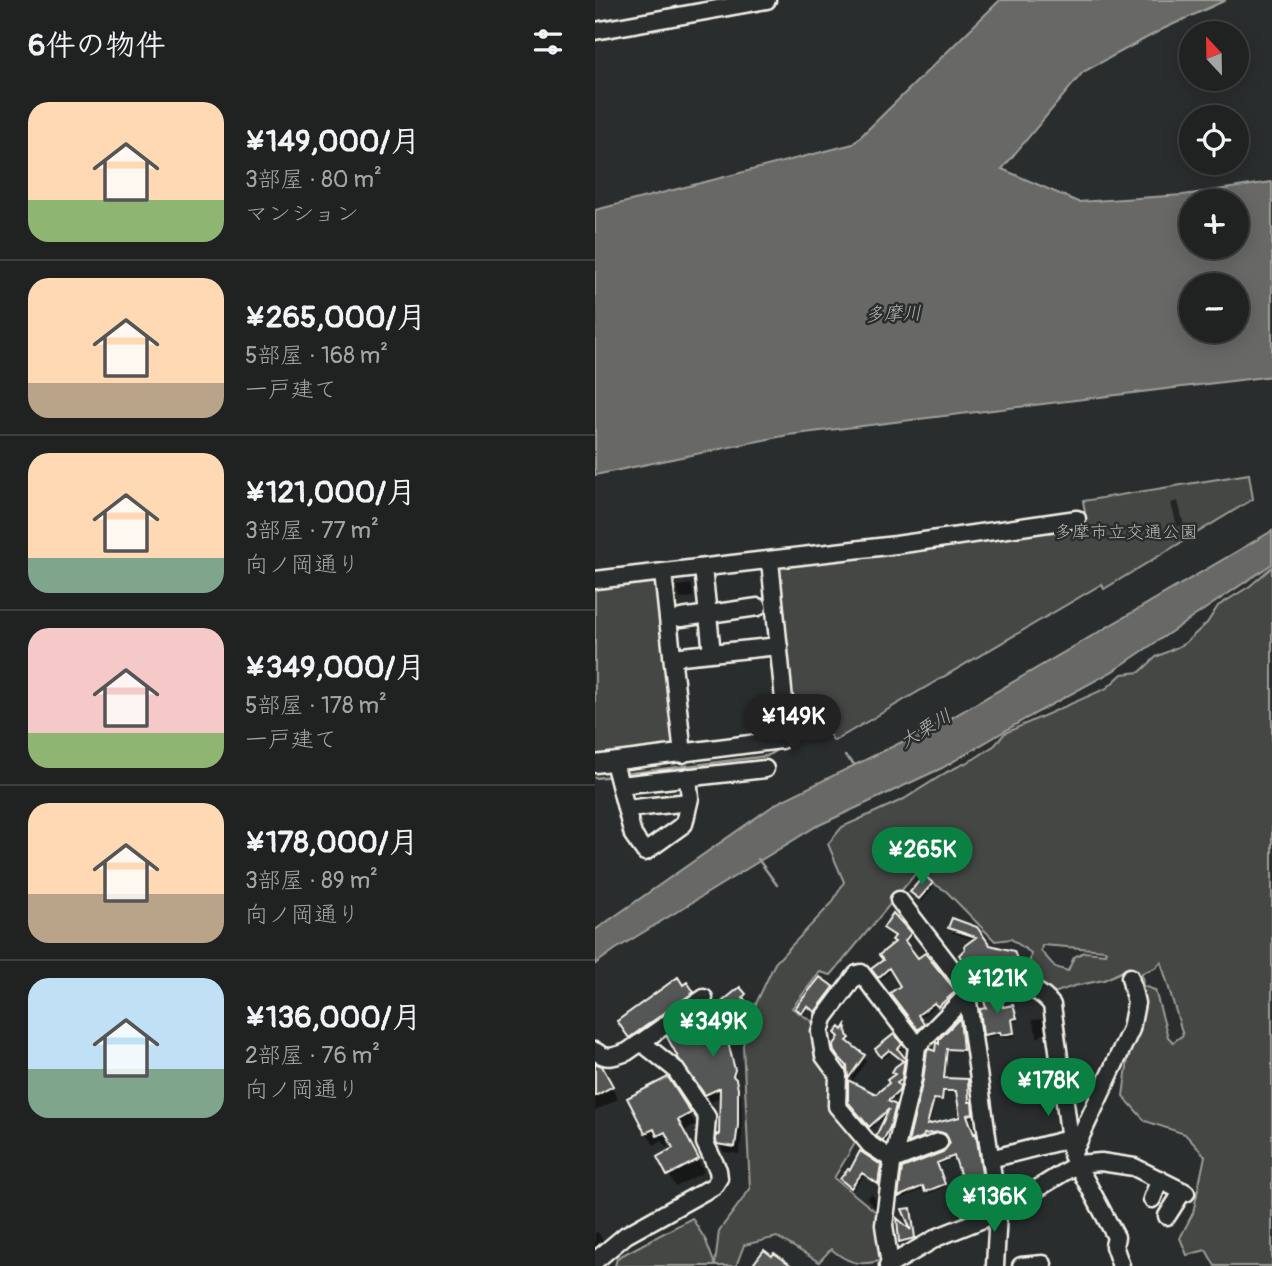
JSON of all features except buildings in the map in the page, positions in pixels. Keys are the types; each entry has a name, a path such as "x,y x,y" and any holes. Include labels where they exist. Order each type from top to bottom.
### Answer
{"street":[{"path":"595,31 767,0"},
{"path":"595,580 770,561 1077,519"},
{"path":"617,774 683,754 781,740 787,730 770,561"},
{"path":"703,568 712,653"},
{"path":"663,573 683,754"},
{"path":"681,618 758,607"},
{"path":"672,657 779,646"},
{"path":"595,764 617,774 688,777 765,769"},
{"path":"617,774 633,835 645,852 684,824 689,802 688,777"},
{"path":"626,809 689,802"},
{"path":"899,900 968,993 998,1213 995,1266"},
{"path":"893,1160 870,1145 837,1106 838,1075 824,1056 820,1032 824,1018 857,974 861,973 917,1046"},
{"path":"1121,1266 1114,1246 1116,1237 1072,1152 1052,1005 1037,990 1021,985 992,983 968,993 917,1046 913,1078 893,1160 884,1225 889,1266 938,1237 998,1213 1072,1152 1136,1014 1130,977"},
{"path":"595,1051 603,1057 613,1057 649,1042 704,998"},
{"path":"595,1261 626,1235 714,1186 719,1178 705,1143 707,1117 675,1069 649,1042"},
{"path":"893,1160 939,1142"},
{"path":"991,1159 1072,1152 1101,1162 1134,1167 1185,1192 1167,1216"},
{"path":"1152,1199 1160,1179"},
{"path":"1021,1266 1043,1264"}],"green space":[{"name":"多摩市立交通公園","path":"1249,474 1253,499 1104,589 1102,584 834,741 821,723 784,745 776,573 779,565 1076,514 1085,512 1083,501"},
{"path":"1272,567 1272,1266 1215,1266 1206,1250 1187,1255 1180,1238 1193,1213 1205,1156 1185,1134 1145,1121 1123,1096 1131,1037 1132,976 1127,969 1104,980 1054,993 1039,983 1027,980 1031,953 1011,939 995,941 946,891 916,873 831,975 820,972 792,1008 817,1025 857,1140 834,1178 876,1212 880,1261 854,1262 831,1249 819,1262 777,1237 744,1245 736,1266 615,1266 617,1258 692,1218 706,1241 715,1265 719,1231 750,1189 743,1045 753,1010 775,963 832,903 844,882 828,844 842,827 904,799 947,772 974,759 995,745 1005,733 1107,688 1122,674 1140,672 1156,657 1184,644 1207,623 1218,606 1250,586","holes":["1042,945 1105,950 1106,951 1105,954 1084,952 1074,957 1068,971 1055,967 1041,951","1161,962 1183,1035 1173,1042 1168,1037 1155,990 1143,986 1142,973 1155,968"]},
{"path":"659,581 676,745 672,750 595,759 595,587"}],"water":[{"name":"多摩川","path":"1000,0 1226,0 1163,29 1083,72 1002,169 1078,202 1179,195 1179,259 1249,259 1249,189 1224,189 1272,182 1272,376 788,435 595,475 595,210 853,144"},
{"path":"1272,531 1272,564 1113,671 942,768 815,827 595,964 595,930 777,803 951,718"}],"waterway":[{"path":"786,744 821,723"},
{"path":"623,774 767,756 781,747"},
{"path":"845,756 855,765"},
{"path":"595,778 613,776"},
{"path":"758,859 777,885"}],"water label":[{"name":"大栗川","path":"925,728"}]}
